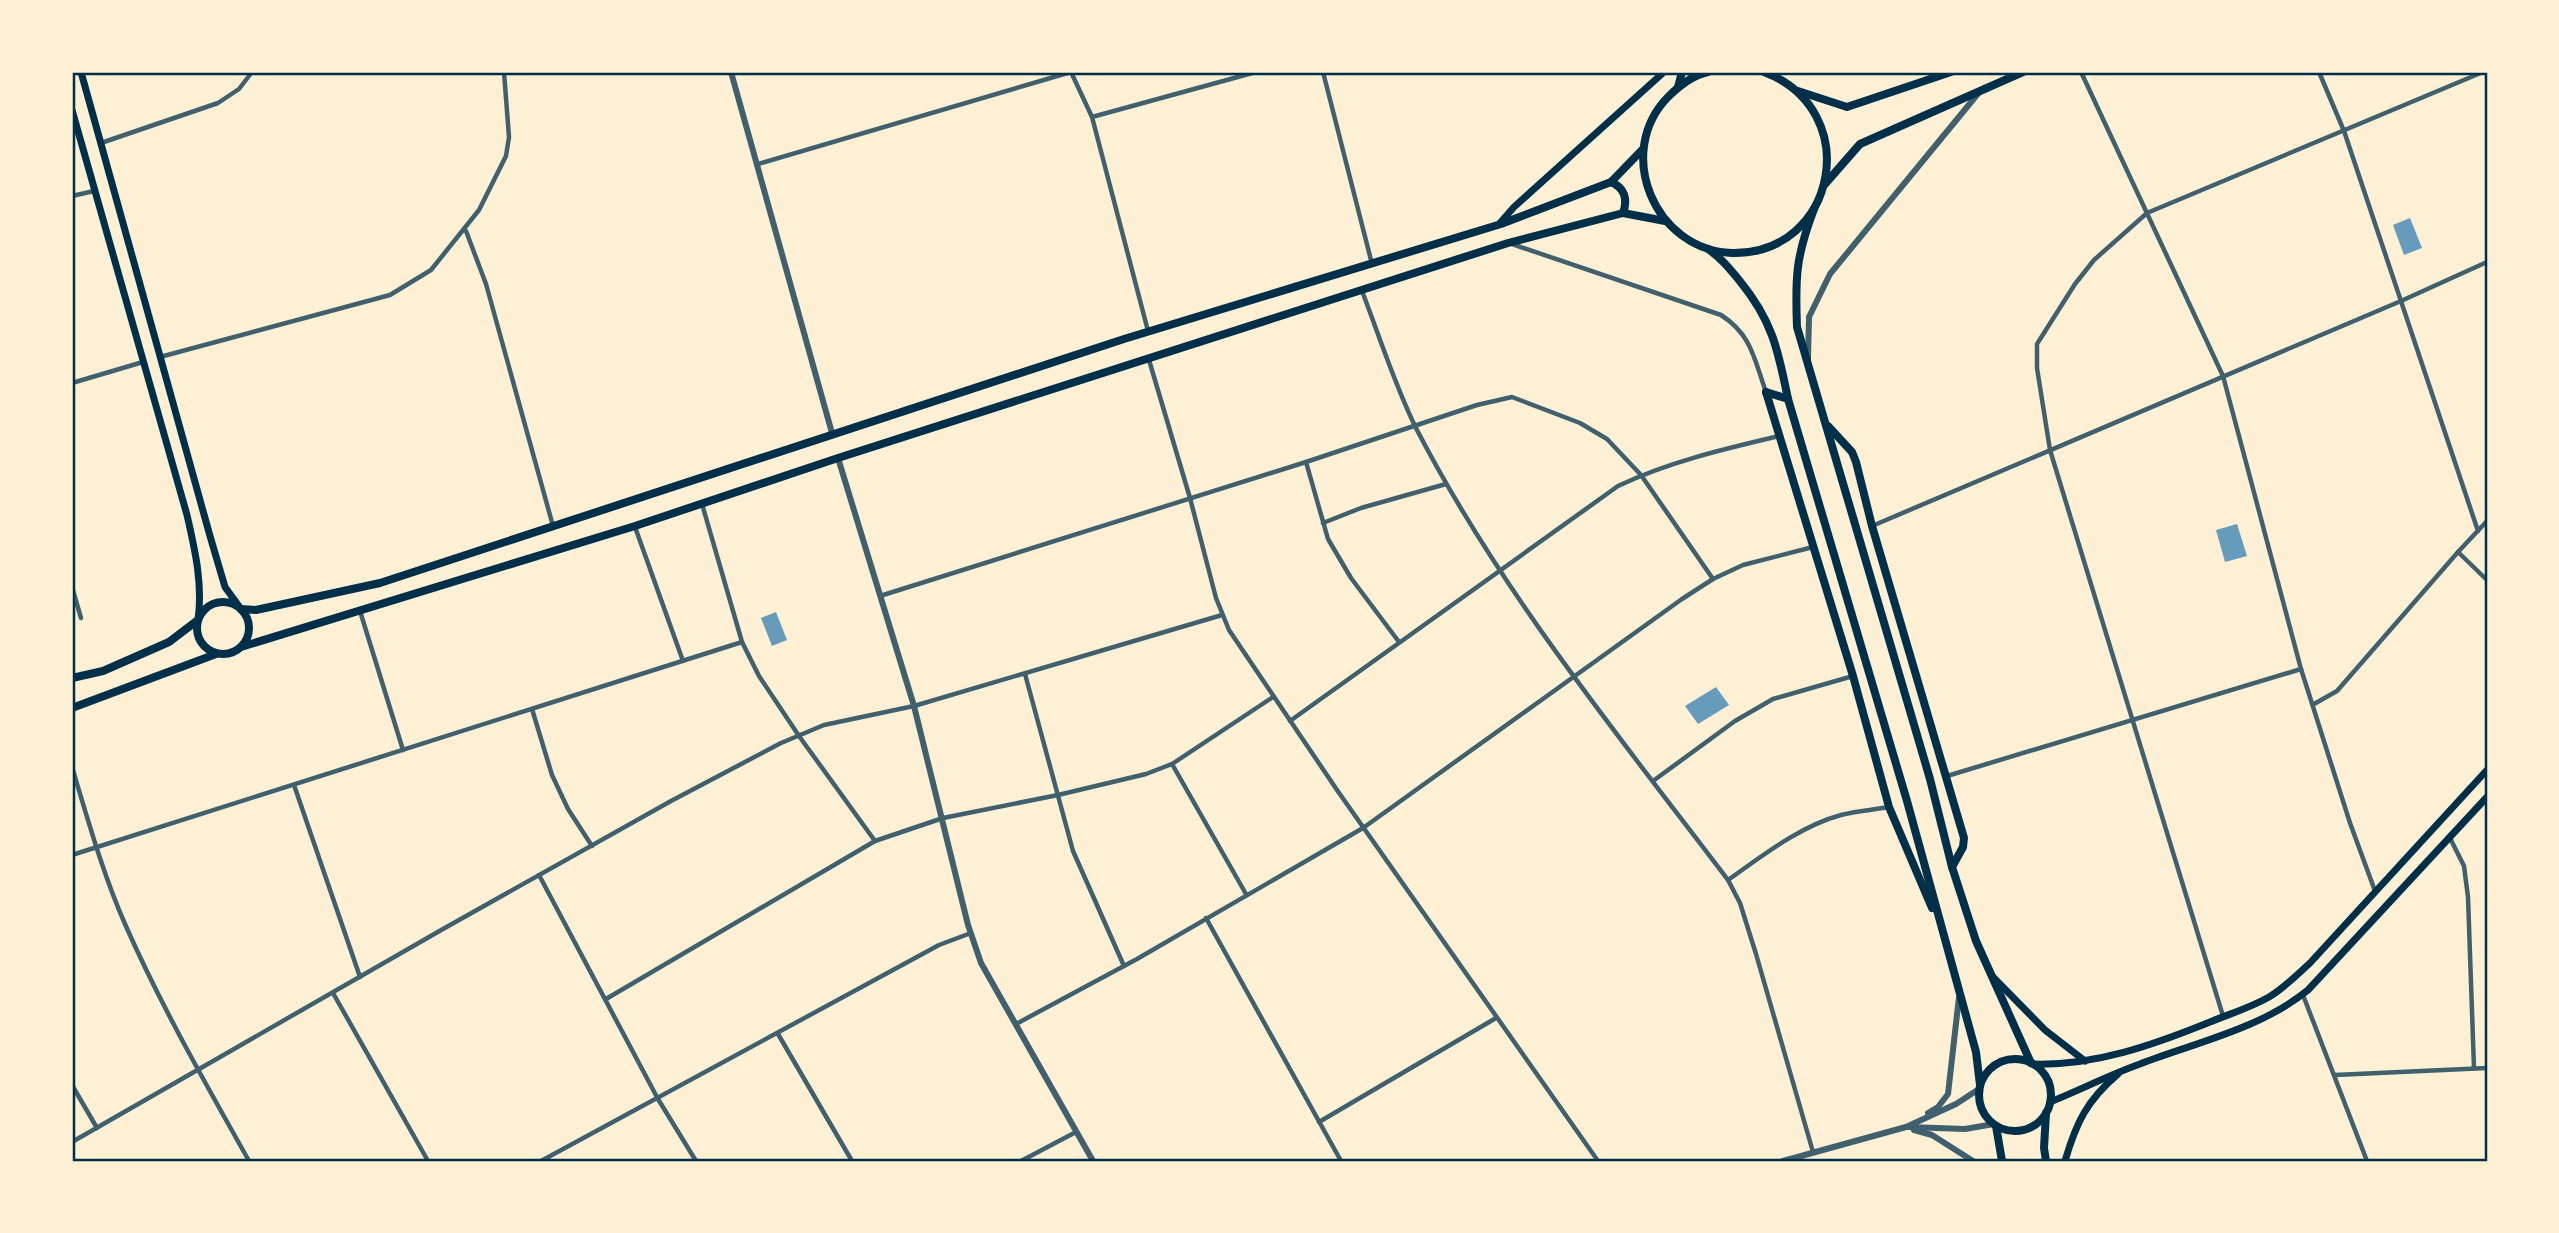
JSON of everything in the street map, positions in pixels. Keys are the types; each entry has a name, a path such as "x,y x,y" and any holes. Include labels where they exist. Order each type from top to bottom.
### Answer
{"main road":[{"path":"81,72 225,587 249,624 249,632 241,647"},
{"path":"1499,225 1514,207 1664,72"},
{"path":"1678,87 1682,72"},
{"path":"1708,72 1678,87 1661,104 1649,125 1643,149 1646,187 1665,221 1685,238 1725,261 1766,318 1779,351 1788,399 1945,937 1976,1052 1980,1106 1995,1125 2007,1130 2029,1128 2039,1122 2046,1113"},
{"path":"1763,72 1779,78 1798,91 1813,108 1823,129 1828,158 1825,184 1801,242 1795,280 1797,327 1930,779 1952,867 1976,941 2032,1063"},
{"path":"1798,91 1847,107 1951,72"},
{"path":"1825,184 1860,144 2023,72"},
{"path":"72,110 190,527 201,593 197,628 203,645 217,653 225,654 635,526 1508,243 1623,213 1665,221"},
{"path":"72,678 103,671 169,642 216,603 225,602 241,609 256,610 380,583 1148,331 1499,225 1611,182 1643,149"},
{"path":"1611,182 1625,194 1627,203 1623,213"},
{"path":"1708,249 1731,253 1755,250 1777,243 1796,229 1814,209"},
{"path":"1766,392 1788,399"},
{"path":"1766,392 1853,676 1889,807 1945,937"},
{"path":"1825,423 1852,452 1947,776 1964,838 1963,847 1952,867"},
{"path":"72,708 217,653"},
{"path":"2032,1063 2086,1061 2136,1050 2269,997 2293,980 2487,771"},
{"path":"2050,1102 2122,1070 2236,1030 2280,1010 2302,994 2487,797"},
{"path":"1992,975 2045,1030 2086,1061"},
{"path":"1980,1087 1987,1072 2003,1061 2022,1059 2032,1063 2045,1075 2049,1084 2050,1102 2046,1113 2046,1161"},
{"path":"2065,1161 2087,1106 2100,1089 2122,1070"},
{"path":"1995,1125 2003,1161"}],"street":[{"path":"100,143 218,103 239,89 252,72"},
{"path":"160,357 390,295 431,270 479,210 506,156 509,137 504,72"},
{"path":"731,72 832,433"},
{"path":"758,164 1071,72 1092,117 1148,331"},
{"path":"1092,117 1256,72"},
{"path":"1323,72 1373,264"},
{"path":"2081,72 2223,376 2301,669 2350,823 2376,892"},
{"path":"2319,72 2344,131 2479,531"},
{"path":"2223,1017 2050,450 2037,368 2037,344 2074,284 2094,260 2147,213 2483,72"},
{"path":"1808,365 1809,317 1830,274 1981,90"},
{"path":"72,196 94,191"},
{"path":"465,230 485,284 553,526"},
{"path":"1508,243 1721,315 1734,323 1747,338 1766,392"},
{"path":"1872,526 2401,302 2487,262"},
{"path":"1362,290 1415,426 1446,484 1573,678 1728,880 1740,903 1814,1152"},
{"path":"1149,360 1190,498 1208,571 1229,630 1363,828 1598,1161"},
{"path":"72,383 143,362"},
{"path":"880,596 1490,401 1512,397 1597,432 1607,439 1641,475 1713,579"},
{"path":"1290,721 1618,486 1641,475 1715,452 1779,436"},
{"path":"838,458 915,706 971,933 981,963 1093,1161"},
{"path":"1306,462 1328,539 1351,578 1399,642"},
{"path":"1323,523 1361,508 1446,484"},
{"path":"702,504 742,642 759,676 875,841"},
{"path":"2314,704 2337,691 2487,521"},
{"path":"635,526 683,661"},
{"path":"1016,1024 1124,966 1363,828 1713,579 1743,565 1813,547"},
{"path":"2458,552 2487,580"},
{"path":"72,587 81,618"},
{"path":"359,610 403,750"},
{"path":"72,1142 539,875 682,796 799,736 824,725 915,706 1222,615"},
{"path":"72,855 742,642"},
{"path":"1947,776 2301,669"},
{"path":"1026,674 1073,850 1124,966"},
{"path":"1653,781 1735,721 1773,699 1853,676"},
{"path":"606,999 875,841 943,818 1146,774 1172,764 1273,697"},
{"path":"532,709 552,775 568,809 592,846"},
{"path":"1172,764 1246,894"},
{"path":"72,767 125,924 199,1070 249,1161"},
{"path":"294,785 360,977"},
{"path":"1728,880 1763,855 1818,823 1842,814 1889,807"},
{"path":"2449,838 2464,866 2468,897 2474,1069"},
{"path":"539,875 659,1099 696,1161"},
{"path":"1206,918 1341,1161"},
{"path":"541,1161 939,945 971,933"},
{"path":"1906,1127 1938,1107 1948,1094 1959,990"},
{"path":"333,993 428,1161"},
{"path":"2302,994 2367,1161"},
{"path":"1319,1122 1496,1018"},
{"path":"778,1034 852,1161"},
{"path":"2335,1075 2487,1068"},
{"path":"72,1085 97,1128"},
{"path":"1783,1161 1906,1127 1956,1104 1980,1087"},
{"path":"1906,1127 1965,1129 1995,1125"},
{"path":"1906,1127 1932,1135 1973,1161"},
{"path":"1021,1161 1077,1132"}],"water":[{"path":"2410,218 2422,248 2404,255 2393,225"},
{"path":"2237,524 2247,556 2225,562 2216,530"},
{"path":"776,612 787,640 772,646 761,618"},
{"path":"1716,687 1729,705 1698,724 1685,706"}]}
